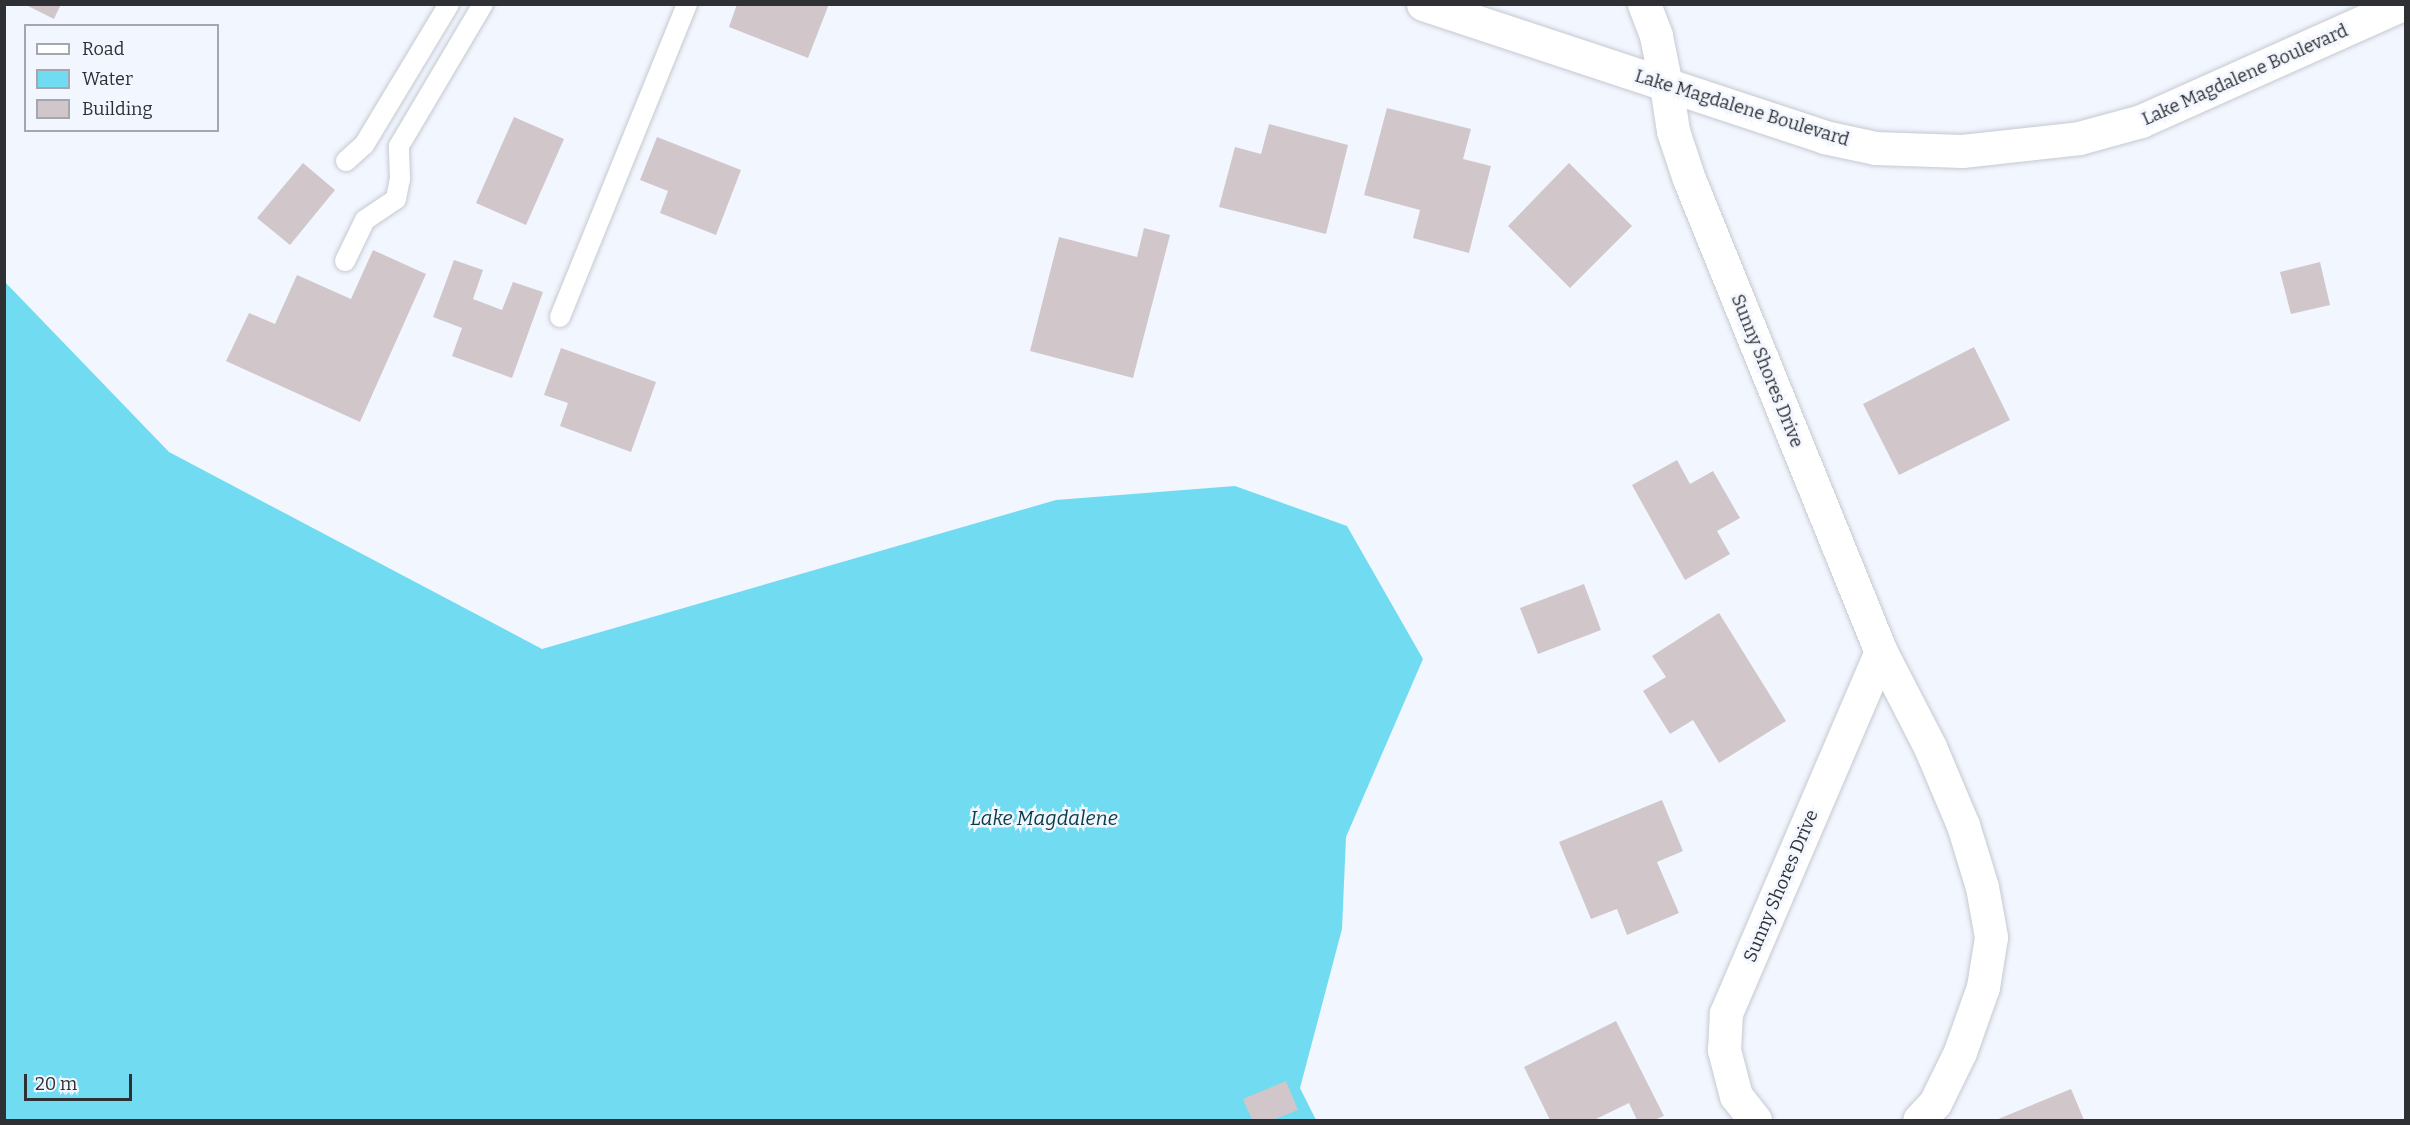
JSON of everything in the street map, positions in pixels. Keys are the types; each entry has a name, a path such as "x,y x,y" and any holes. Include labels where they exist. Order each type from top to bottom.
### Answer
{"street":[{"name":"Lake Magdalene Boulevard","path":"1423,4 1824,137 1875,148 1962,151 2079,138 2141,121 2403,4"},
{"name":"Sunny Shores Drive","path":"1644,4 1656,36 1673,131 1689,179 1881,652 1930,747 1962,825 1982,887 1991,937 1983,987 1960,1052 1935,1103 1919,1120"},
{"name":"Sunny Shores Drive","path":"1755,1120 1736,1096 1724,1050 1726,1013 1881,652"}],"lane":[{"path":"346,161 364,145 449,4"},
{"path":"345,261 365,220 396,199 400,179 399,146 483,4"},
{"path":"560,317 687,4"}],"water":[{"name":"Lake Magdalene","path":"4,281 169,452 542,649 1056,500 1235,486 1347,526 1423,659 1346,837 1342,929 1300,1088 1316,1120 5,1120"}],"building":[{"path":"24,4 61,4 54,19"},
{"path":"737,4 829,4 808,58 729,27"},
{"path":"1387,108 1471,129 1463,159 1491,166 1469,253 1413,238 1420,210 1364,195"},
{"path":"514,117 564,139 526,225 476,203"},
{"path":"1269,124 1348,145 1326,234 1219,207 1235,147 1261,154"},
{"path":"657,137 741,170 716,235 660,213 668,191 640,180"},
{"path":"303,163 335,190 290,245 257,218"},
{"path":"1569,163 1632,226 1570,288 1508,226"},
{"path":"1144,228 1170,235 1133,378 1030,351 1059,237 1137,257"},
{"path":"373,250 426,274 360,422 226,361 249,313 275,324 297,275 351,299"},
{"path":"454,260 483,270 473,299 502,310 513,282 543,292 512,378 452,356 462,328 433,317"},
{"path":"2320,262 2330,305 2291,314 2280,272"},
{"path":"1974,347 2010,420 1899,475 1863,404"},
{"path":"561,348 656,382 631,452 560,426 568,403 544,395"},
{"path":"1677,460 1690,484 1713,471 1740,518 1717,531 1730,554 1685,580 1632,485"},
{"path":"1584,584 1601,630 1538,654 1520,608"},
{"path":"1719,613 1786,721 1719,763 1693,720 1670,734 1643,691 1666,677 1652,656"},
{"path":"1662,800 1683,851 1657,862 1679,913 1627,935 1617,909 1591,919 1559,842"},
{"path":"1616,1021 1664,1116 1654,1120 1637,1120 1629,1103 1594,1120 1550,1120 1524,1067"},
{"path":"1286,1081 1298,1110 1273,1120 1252,1120 1243,1099"},
{"path":"2071,1089 2084,1120 1996,1120"}]}
